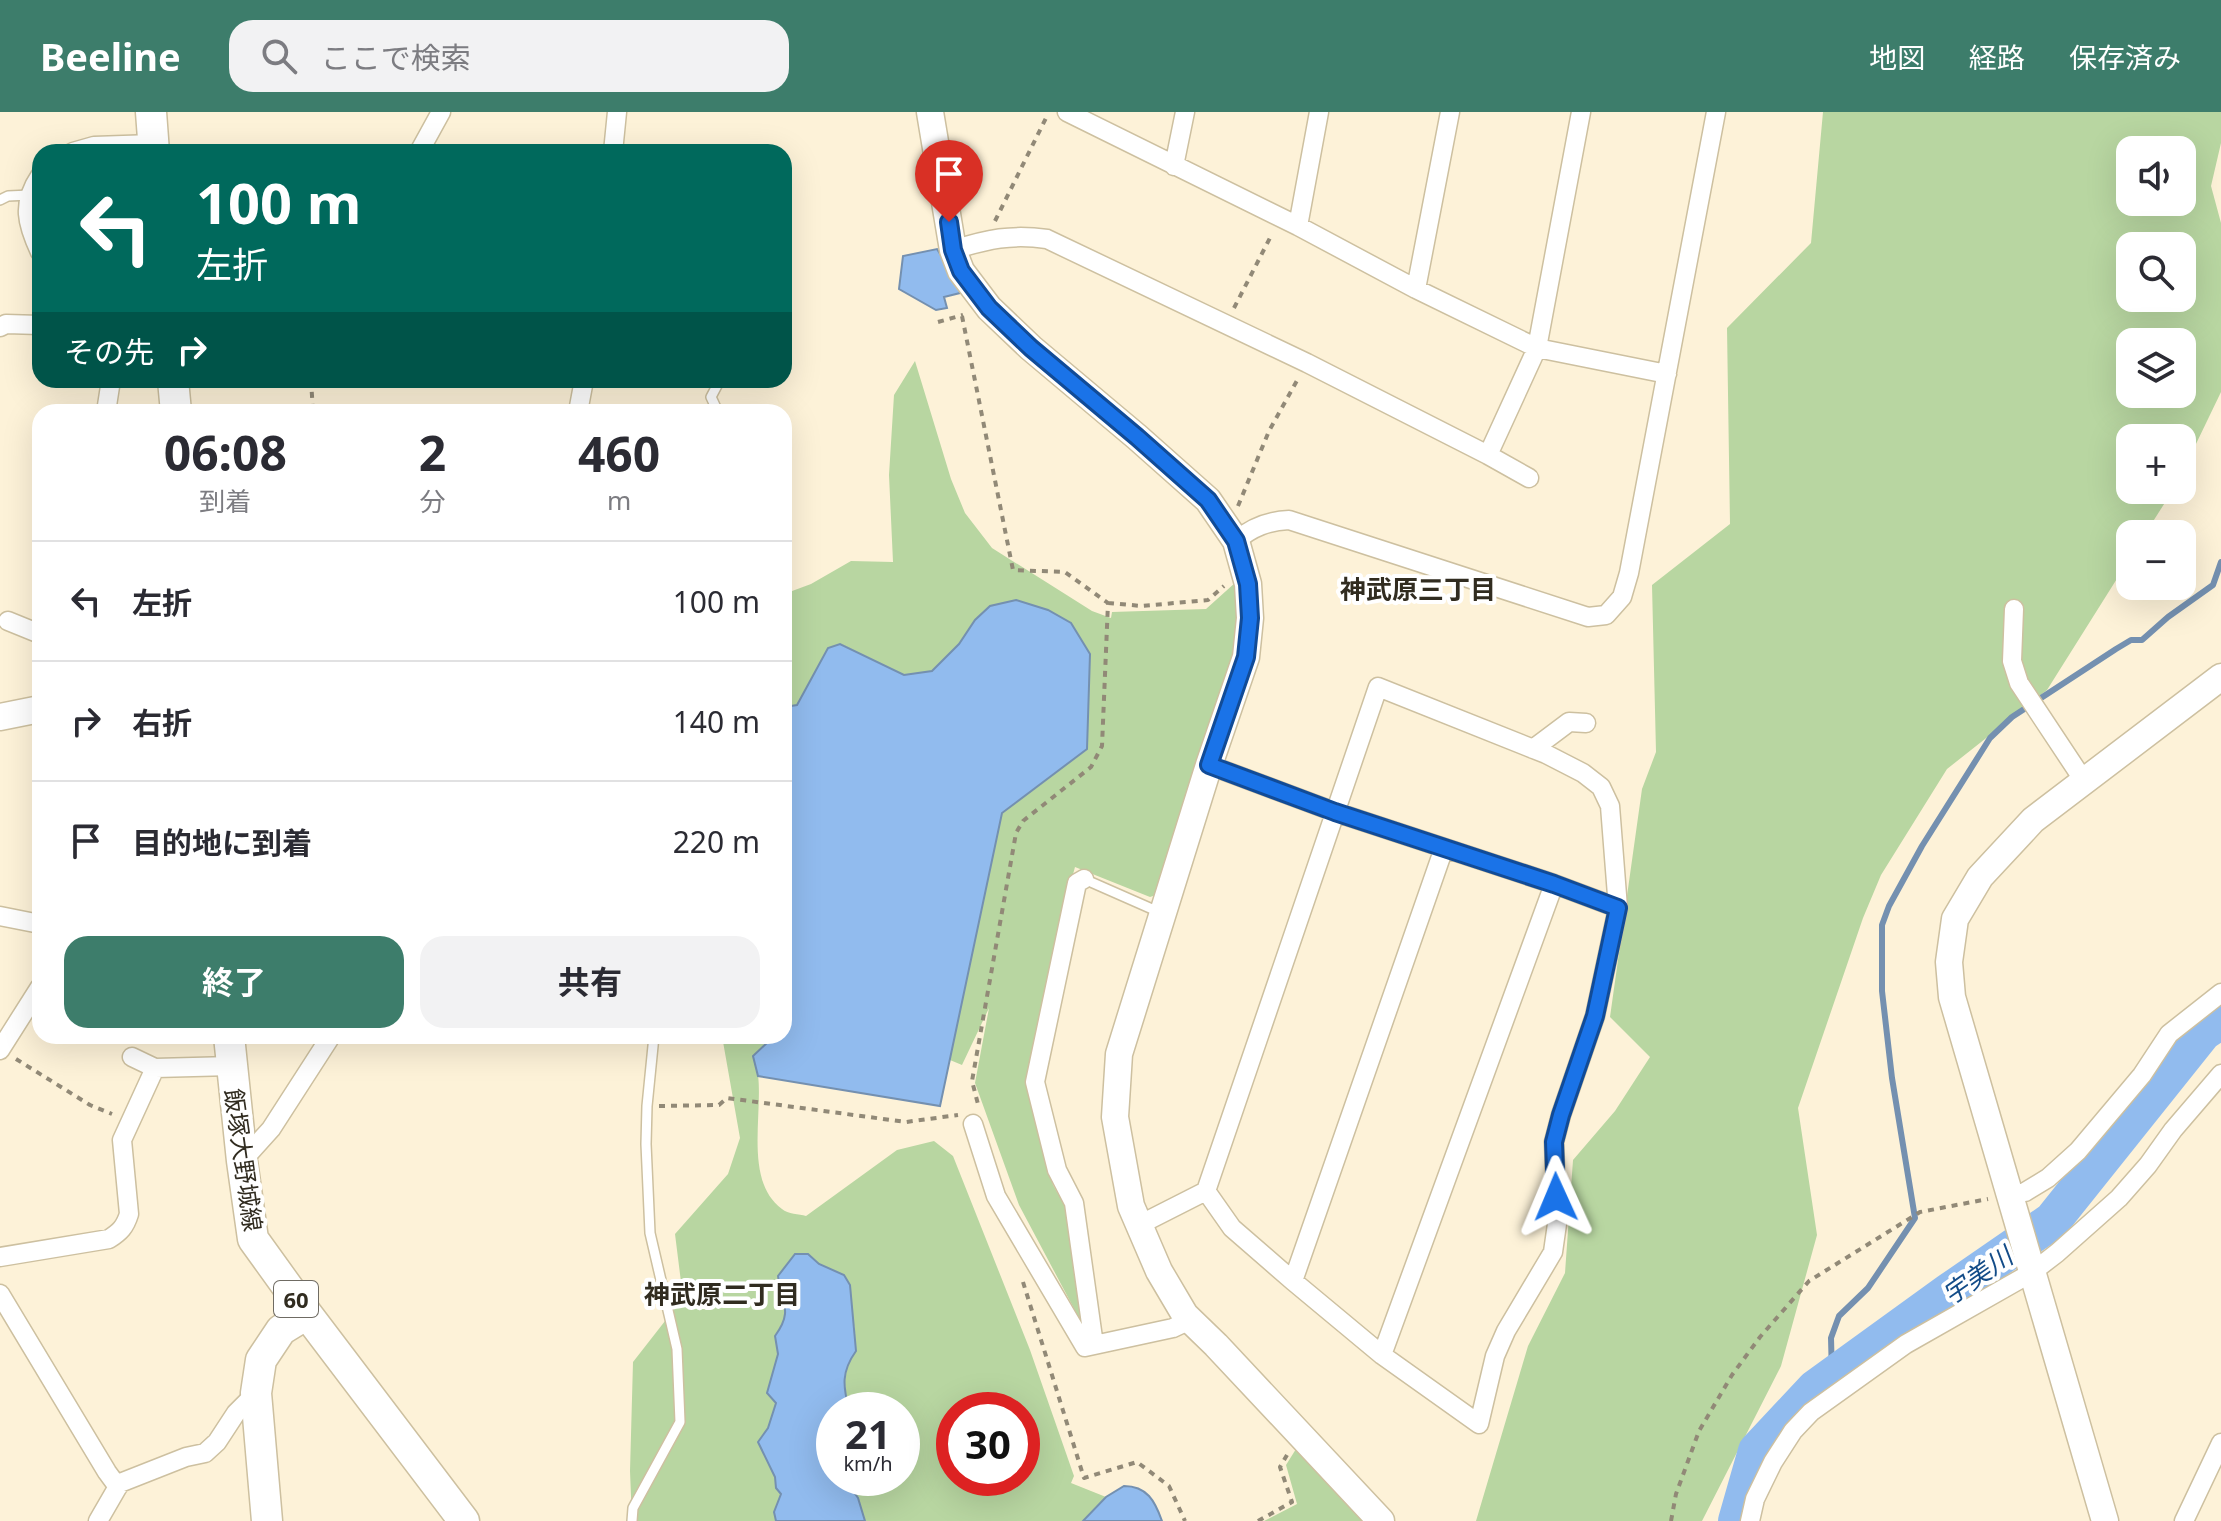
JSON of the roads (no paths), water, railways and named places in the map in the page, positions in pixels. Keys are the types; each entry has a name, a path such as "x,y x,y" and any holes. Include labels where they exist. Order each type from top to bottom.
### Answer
{"main road":[{"path":"151,112 154,144"},
{"name":"飯塚大野城線","path":"230,1044 253,1239 464,1521"},
{"name":"60","path":"267,1521 256,1393 261,1360 281,1330 307,1314"}],"street":[{"path":"423,144 441,112"},
{"path":"614,144 617,112"},
{"path":"930,112 953,250 961,271 989,308 1031,348 1208,500 1232,534 1248,584 1250,618 1246,657 1119,1054 1115,1117 1131,1206 1159,1271 1185,1315 1381,1521"},
{"path":"1067,112 1537,348 1667,374"},
{"path":"1174,166 1185,112"},
{"path":"1298,226 1319,112"},
{"path":"1416,289 1450,112"},
{"path":"1488,455 1537,348 1581,112"},
{"path":"1232,534 1271,521 1289,520 1588,617 1606,615 1622,597 1629,573 1716,112"},
{"path":"32,188 29,227 32,234"},
{"path":"953,250 1021,235 1047,239 1307,363 1529,478"},
{"path":"0,327 6,324 32,325"},
{"path":"2014,609 2012,661 2019,683 2084,781"},
{"path":"8,621 32,631"},
{"path":"2105,1521 1952,997 1949,962 1955,919 1980,877 2033,820 2221,677"},
{"path":"1139,1225 1206,1191 1381,678 1583,773 1601,787 1610,806 1618,908 1595,1016 1554,1142 1557,1224 1553,1252 1506,1331 1495,1356 1479,1424 1382,1355 1293,1281 1232,1228 1206,1191"},
{"path":"0,717 32,706"},
{"path":"1533,749 1569,722 1586,723"},
{"path":"1209,765 1335,812 1618,908"},
{"path":"1293,1281 1444,848"},
{"path":"1084,879 1077,883 1035,1082 1057,1170 1074,1203 1094,1345"},
{"path":"1382,1355 1554,884"},
{"path":"0,916 32,922"},
{"path":"2010,1199 2048,1178 2078,1151 2142,1075 2169,1034 2221,993"},
{"path":"0,1050 32,1000"},
{"path":"242,1161 271,1129 326,1044"},
{"path":"132,1057 155,1068 232,1066"},
{"path":"0,1257 109,1239 120,1233 129,1214 122,1140 155,1068"},
{"path":"1750,1521 1755,1499 1773,1462 1793,1431 1811,1412 1906,1344 2057,1253 2119,1198 2221,1074"},
{"path":"976,1116 996,1196 1085,1347 1173,1328 1190,1320"},
{"path":"0,1294 118,1487"},
{"path":"98,1521 120,1483 186,1457 205,1453 256,1393"},
{"path":"2184,1521 2221,1443"}],"lane":[{"path":"0,200 8,196 30,195"},
{"path":"1084,879 1162,914"},
{"path":"632,1521 633,1508 680,1422 677,1349 650,1233 646,1144 653,1044"}],"water":[{"path":"937,249 964,292 944,297 947,308 936,310 899,289 903,256"},
{"path":"1016,600 1048,610 1071,623 1090,654 1087,749 1002,813 940,1106 758,1076 753,1056 766,1044 792,1044 792,706 797,705 828,648 840,644 904,675 932,671 990,606"},
{"path":"795,1254 808,1254 819,1264 844,1275 850,1285 856,1351 848,1366 845,1392 816,1392 816,1496 857,1496 865,1521 776,1521 774,1512 781,1494 758,1442 768,1428 776,1403 767,1393 778,1354 775,1336 785,1313 778,1276"},
{"path":"1124,1486 1139,1489 1149,1496 1162,1521 1083,1521 1106,1497"}],"waterway":[{"path":"1832,1376 1831,1338 1839,1316 1868,1288 1915,1218 1892,1078 1882,991 1882,925 1889,906 1922,846 1990,738 2012,717 2116,649 2131,640 2142,640 2213,585 2221,562"},
{"name":"宇美川","path":"1737,1521 1757,1451 1815,1389 2052,1221 2203,1032 2221,1020"}],"district":[{"name":"神武原三丁目","path":"1418,589"},
{"name":"神武原二丁目","path":"722,1294"}]}
